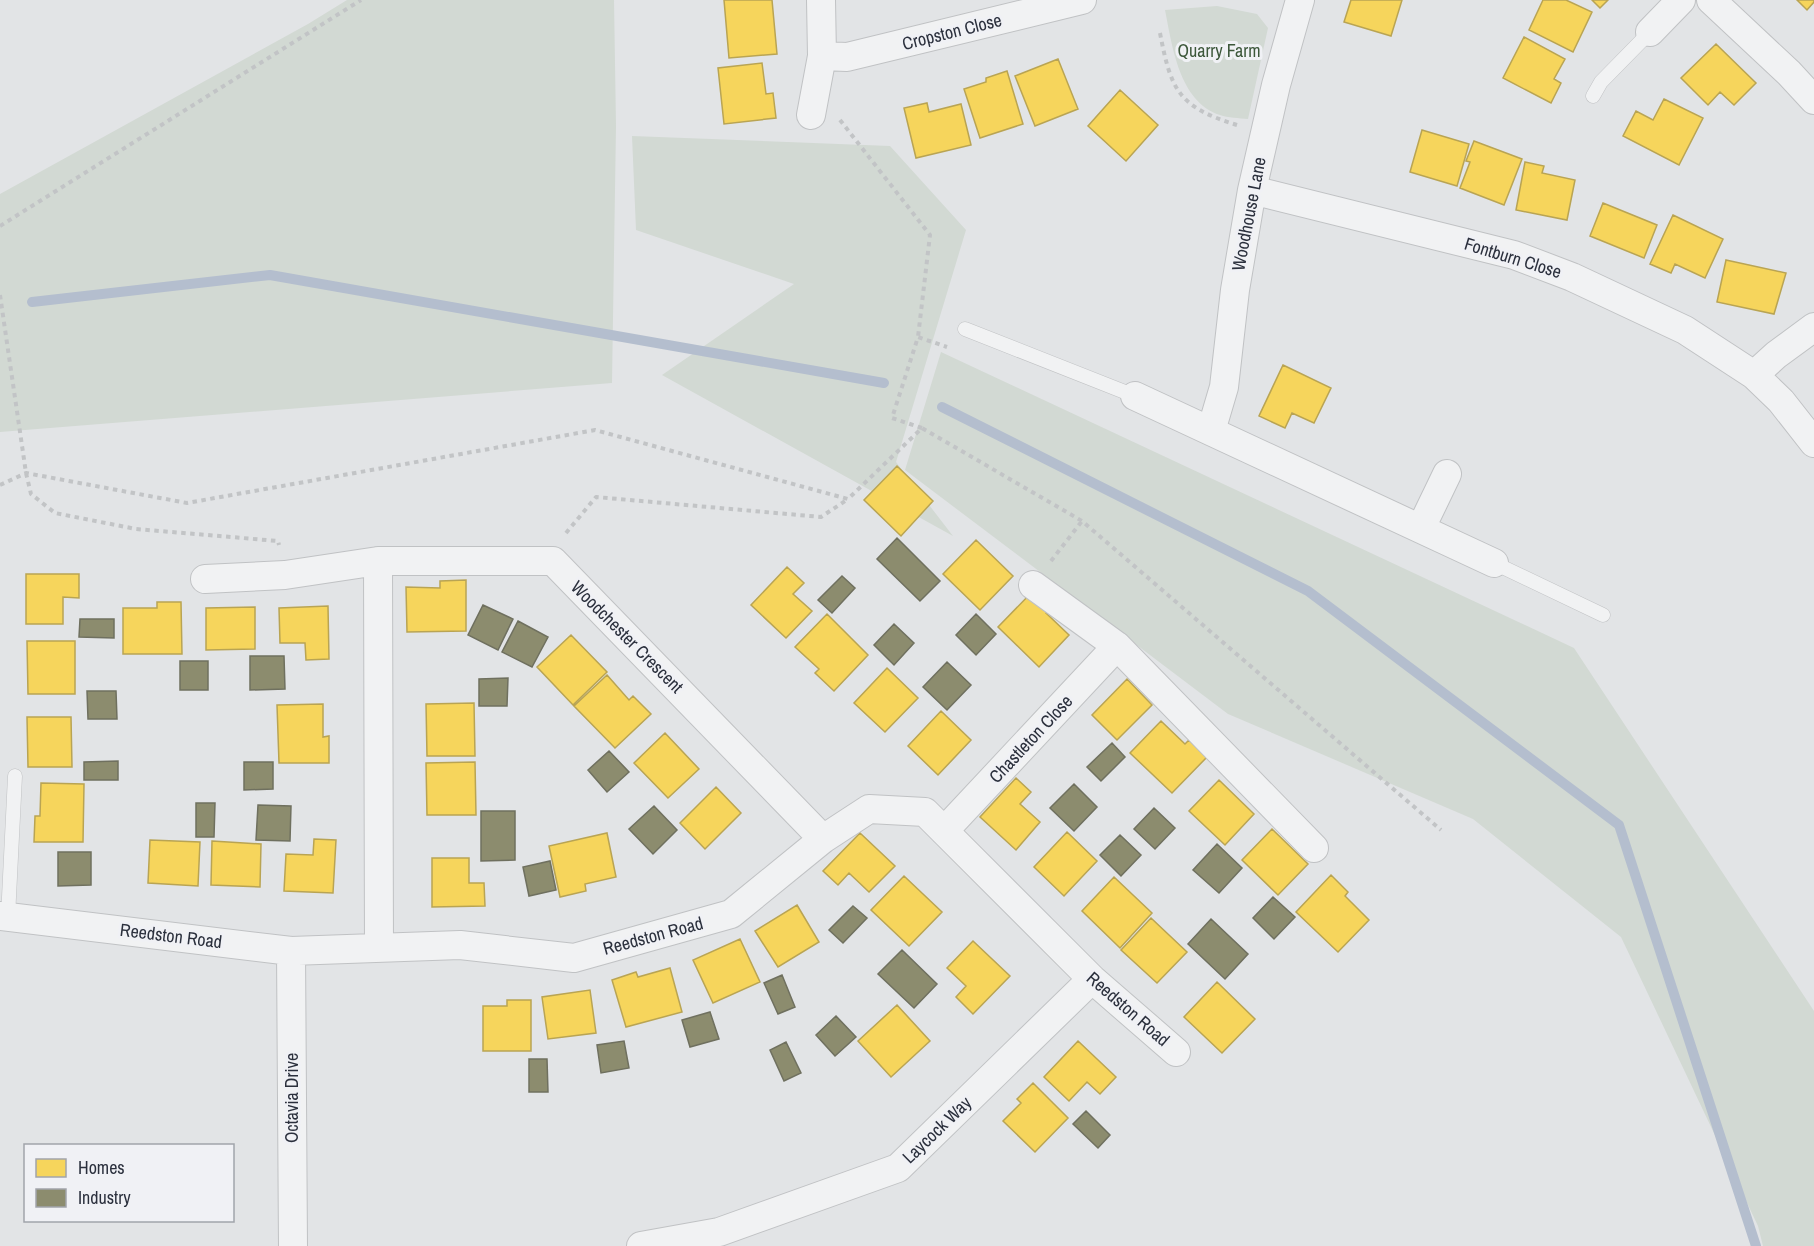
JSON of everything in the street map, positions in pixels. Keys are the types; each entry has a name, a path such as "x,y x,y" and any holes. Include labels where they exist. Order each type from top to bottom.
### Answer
{"street":[{"path":"820,0 824,116"},
{"name":"Cropston Close","path":"822,56 847,57 1082,0"},
{"name":"Woodhouse Lane","path":"1211,431 1224,387 1235,290 1252,190 1276,85 1300,0"},
{"path":"1650,32 1681,0"},
{"path":"1712,0 1814,100"},
{"name":"Fontburn Close","path":"1252,190 1514,255 1572,277 1684,330 1754,375 1780,401 1814,443"},
{"path":"1754,375 1776,355 1814,327"},
{"path":"1135,396 1494,563"},
{"path":"1420,528 1447,474"},
{"path":"378,561 379,948"},
{"name":"Woodchester Crescent","path":"205,579 285,575 378,561 553,561 823,839"},
{"path":"1033,585 1117,646 1314,848"},
{"name":"Chastleton Close","path":"944,831 1117,646"},
{"name":"Reedston Road","path":"4,916 291,951 460,945 574,957 731,914 823,839 869,809 925,812 1092,979 1176,1052"},
{"name":"Octavia Drive","path":"291,951 293,1246"},
{"name":"Laycock Way","path":"641,1246 719,1232 898,1168 1092,979"}],"lane":[{"path":"1593,96 1601,82 1650,32"},
{"path":"965,329 1135,396"},
{"path":"1494,563 1603,615"},
{"path":"4,916 15,776"}],"path":[{"path":"0,226 361,0"},
{"path":"1160,33 1170,76 1186,101 1206,114 1244,127"},
{"path":"824,116 930,235 918,337 892,418 922,428 1082,521 1441,830"},
{"path":"0,295 31,494 55,513 136,529 278,541 285,575"},
{"path":"918,337 947,347"},
{"path":"566,540 566,531 596,497 820,517 848,499 922,428"},
{"path":"0,485 26,473 187,503 595,430 848,499"},
{"path":"1033,585 1082,521"}],"green space":[{"path":"347,0 614,0 616,126 612,383 0,432 0,194 308,24"},
{"name":"Quarry Farm","path":"1217,6 1257,14 1268,28 1248,119 1223,116 1206,108 1186,85 1175,55 1165,10"},
{"path":"632,136 890,146 966,230 896,462 953,536 662,375 794,284 636,230"},
{"path":"941,352 1574,648 1814,1011 1814,1246 1763,1246 1758,1226 1621,937 1473,819 1228,714 905,470"}],"building: Homes":[{"path":"724,0 772,0 777,54 729,58"},
{"path":"1351,0 1402,0 1391,36 1344,22"},
{"path":"1543,0 1566,0 1592,12 1573,52 1529,30"},
{"path":"1592,0 1608,0 1600,8"},
{"path":"1797,0 1814,0 1814,2 1807,10"},
{"path":"1524,37 1565,59 1554,79 1561,83 1551,103 1503,78"},
{"path":"1716,44 1756,83 1734,105 1720,92 1708,105 1681,78"},
{"path":"1058,59 1078,109 1035,126 1015,76"},
{"path":"762,63 766,94 773,93 776,118 724,124 718,68"},
{"path":"1007,71 1023,124 980,138 964,89 986,82 986,78"},
{"path":"1120,90 1158,125 1126,161 1088,126"},
{"path":"1664,99 1703,118 1679,165 1623,136 1636,111 1653,120"},
{"path":"927,103 929,112 961,104 971,145 916,158 904,108"},
{"path":"1422,130 1469,144 1457,186 1410,172"},
{"path":"1474,141 1522,159 1504,205 1460,188 1470,162 1466,161"},
{"path":"1525,162 1544,166 1542,173 1575,180 1567,220 1516,210"},
{"path":"1603,203 1657,225 1644,258 1590,236"},
{"path":"1673,215 1723,239 1705,278 1675,264 1671,273 1650,264"},
{"path":"1726,260 1786,273 1774,314 1717,302"},
{"path":"1283,365 1331,388 1314,423 1292,413 1285,428 1259,416"},
{"path":"897,466 933,501 901,536 864,500"},
{"path":"976,540 1013,576 980,610 943,574"},
{"path":"787,567 804,583 793,594 812,611 786,638 751,605"},
{"path":"26,574 79,574 79,598 63,597 63,624 26,624"},
{"path":"466,580 466,631 407,632 406,587 440,588 440,581"},
{"path":"1033,591 1052,608 1046,613 1069,635 1039,667 998,627"},
{"path":"157,602 181,602 182,654 123,654 123,608 157,608"},
{"path":"328,606 329,659 306,660 305,643 280,643 279,608"},
{"path":"255,607 255,649 206,650 206,608"},
{"path":"827,614 868,655 834,691 815,673 819,669 795,647"},
{"path":"571,635 607,672 573,705 537,667"},
{"path":"27,641 75,641 75,694 28,694"},
{"path":"887,668 918,698 885,732 854,703"},
{"path":"607,675 629,700 633,696 651,714 615,748 574,706"},
{"path":"1127,679 1152,705 1117,740 1092,715"},
{"path":"474,703 475,756 427,756 426,704"},
{"path":"323,704 323,737 329,736 329,763 279,763 277,705"},
{"path":"941,711 971,740 938,775 908,746"},
{"path":"27,717 71,717 72,767 28,767"},
{"path":"1161,721 1185,744 1189,740 1207,757 1172,793 1130,753"},
{"path":"665,733 699,769 668,798 634,763"},
{"path":"475,762 476,815 427,815 426,763"},
{"path":"1016,778 1031,792 1020,804 1040,822 1016,850 980,817"},
{"path":"1219,780 1254,814 1225,845 1189,811"},
{"path":"41,783 84,784 83,842 34,842 35,816 40,816"},
{"path":"716,787 741,813 705,849 680,823"},
{"path":"1272,829 1308,864 1278,895 1242,860"},
{"path":"1067,832 1097,861 1064,896 1034,867"},
{"path":"607,833 616,877 585,884 586,891 560,897 549,846"},
{"path":"860,833 895,866 869,892 849,873 838,885 823,871"},
{"path":"314,839 336,840 333,893 284,891 286,854 313,855"},
{"path":"150,840 200,842 198,886 148,883"},
{"path":"212,841 261,844 260,887 211,885"},
{"path":"432,858 469,858 469,883 484,883 485,906 432,907"},
{"path":"1331,875 1348,892 1345,896 1369,920 1338,952 1296,912"},
{"path":"904,876 942,912 909,946 871,910"},
{"path":"1114,877 1152,913 1120,948 1082,911"},
{"path":"797,905 819,942 778,967 755,931"},
{"path":"1151,918 1187,952 1157,983 1121,950"},
{"path":"740,939 760,982 713,1003 693,960"},
{"path":"973,941 1010,976 973,1014 956,997 966,986 947,968"},
{"path":"670,968 682,1012 626,1027 612,980 636,972 638,977"},
{"path":"1217,982 1255,1019 1222,1053 1184,1017"},
{"path":"590,990 596,1033 548,1039 542,997"},
{"path":"507,1000 531,1000 531,1051 483,1051 483,1006 507,1006"},
{"path":"897,1005 930,1041 891,1077 858,1041"},
{"path":"1078,1041 1116,1077 1100,1094 1087,1082 1069,1101 1044,1077"},
{"path":"1033,1083 1068,1118 1035,1152 1003,1121 1021,1103 1017,1099"}],"building: Industry":[{"path":"897,538 940,581 920,601 877,559"},
{"path":"842,576 855,588 832,613 818,600"},
{"path":"483,605 513,619 498,650 468,635"},
{"path":"976,614 996,634 976,655 956,635"},
{"path":"80,619 114,619 114,638 79,637"},
{"path":"518,621 548,637 532,667 502,652"},
{"path":"894,624 914,643 894,665 874,645"},
{"path":"250,656 284,656 285,689 250,690"},
{"path":"180,661 208,661 208,690 180,690"},
{"path":"947,662 971,685 947,710 923,687"},
{"path":"508,678 507,706 479,706 479,679"},
{"path":"87,691 116,691 117,719 88,719"},
{"path":"1112,743 1125,757 1101,781 1087,767"},
{"path":"609,751 629,772 607,792 588,770"},
{"path":"118,761 118,780 84,780 84,762"},
{"path":"244,762 273,762 273,789 244,790"},
{"path":"1074,784 1097,807 1074,831 1050,808"},
{"path":"196,803 215,803 214,837 196,837"},
{"path":"258,805 291,806 290,841 256,840"},
{"path":"654,806 677,830 653,854 629,829"},
{"path":"1154,808 1175,828 1155,849 1134,829"},
{"path":"481,811 515,811 515,860 481,861"},
{"path":"1120,835 1141,855 1121,876 1100,855"},
{"path":"1217,844 1242,868 1219,893 1193,870"},
{"path":"58,852 91,852 91,885 58,886"},
{"path":"550,861 556,890 529,896 523,867"},
{"path":"1273,897 1295,917 1274,939 1253,918"},
{"path":"853,906 867,918 843,943 829,930"},
{"path":"1211,919 1248,954 1225,979 1188,944"},
{"path":"902,950 937,984 914,1008 878,974"},
{"path":"782,975 795,1007 778,1014 764,983"},
{"path":"710,1012 719,1039 690,1047 682,1020"},
{"path":"836,1016 856,1037 835,1056 816,1035"},
{"path":"624,1041 629,1068 601,1073 597,1045"},
{"path":"786,1042 801,1073 784,1081 770,1050"},
{"path":"529,1059 547,1059 548,1092 529,1092"},
{"path":"1086,1111 1110,1135 1098,1148 1073,1124"}],"waterway":[{"path":"32,302 270,275 884,383"},
{"path":"942,407 1308,591 1619,825 1756,1246"}]}
